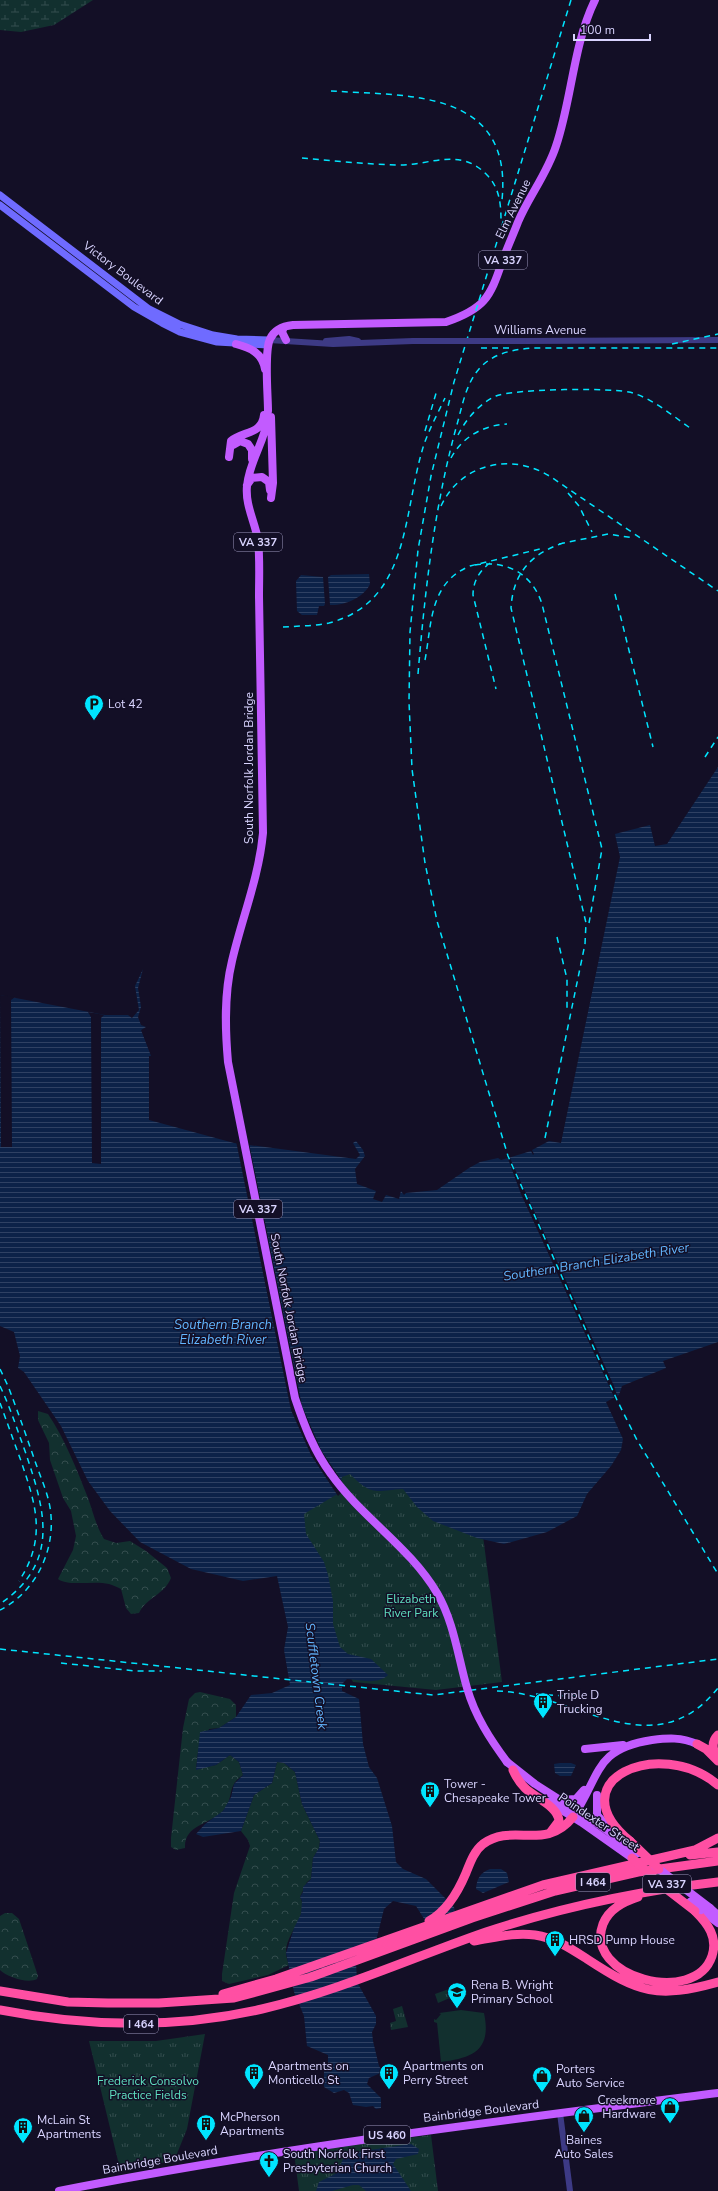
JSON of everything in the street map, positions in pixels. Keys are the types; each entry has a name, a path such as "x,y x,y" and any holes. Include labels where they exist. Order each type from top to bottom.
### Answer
{"highway":[{"path":"718,1735 715,1739 713,1749 718,1757"},
{"path":"697,1744 706,1749 718,1761"},
{"path":"659,1869 626,1842 613,1826 606,1811 606,1796 612,1781 622,1772 648,1764 674,1764 696,1771 718,1785"},
{"path":"510,1766 517,1780 526,1789 557,1813 559,1820 550,1833"},
{"path":"411,1935 437,1917 455,1895 472,1858 482,1845 500,1836 511,1834 535,1836 550,1833 566,1826 575,1814"},
{"path":"470,1915 543,1885 633,1859 695,1850 718,1838"},
{"path":"633,1859 718,1852"},
{"path":"633,1859 660,1884 698,1911 711,1930 714,1949 706,1967 689,1979 666,1982 638,1977 616,1966 604,1949 602,1928 609,1914 618,1906 642,1896 690,1885"},
{"name":"I 464","path":"0,1990 68,2002 159,2003 234,1998 277,1983 311,1977 384,1945 470,1915 576,1886 638,1872 718,1861"},
{"name":"I 464","path":"0,2010 69,2021 145,2024 205,2019 282,2004 321,1993 512,1924 563,1909 599,1900 690,1885 718,1882"},
{"path":"451,1946 514,1934 534,1935 559,1942 622,1981 643,1989 677,1992 718,1982"}],"main road":[{"name":"Elm Avenue","path":"284,327 293,325 440,323 459,318 485,300 497,280 523,211 546,171 556,146 590,9 595,0"},
{"name":"Victory Boulevard","path":"0,195 173,325 222,337 269,342"},
{"name":"Victory Boulevard","path":"0,205 134,307 209,340 236,344 269,342"},
{"path":"284,327 282,332 290,341"},
{"path":"267,378 269,342 276,331 284,327"},
{"path":"236,344 250,348 258,354 264,363 268,389 268,413 273,483 270,498 270,485 264,477 254,477 247,488"},
{"path":"250,466 252,450 245,442 238,442 234,444 229,457 231,441 259,427 263,422 268,413 268,389"},
{"name":"VA 337","path":"247,488 250,466 262,440 268,413"},
{"path":"245,435 262,440"},
{"name":"South Norfolk Jordan Bridge","path":"247,488 248,508 258,541 263,833 260,863 232,962 227,988 226,1029 228,1062 295,1398 310,1438 331,1474 350,1496 412,1559 438,1594 452,1629 472,1704 485,1730 510,1766"},
{"path":"585,1749 630,1745 666,1738 686,1739 697,1744"},
{"path":"558,1799 570,1801 576,1799 611,1754 630,1745"},
{"name":"Poindexter Street","path":"510,1766 558,1799 633,1859 659,1869 718,1915"},
{"name":"Poindexter Street","path":"510,1766 537,1795 626,1842 633,1859"},
{"path":"575,1814 597,1771"},
{"path":"597,1795 596,1811 599,1817 626,1842"},
{"path":"698,1911 718,1923"},
{"name":"Bainbridge Boulevard","path":"59,2191 275,2152 718,2093"}],"street":[{"name":"Williams Avenue","path":"269,342 290,341 350,344 362,342 412,341 718,340"},
{"path":"560,2113 570,2191"}],"green space":[{"path":"0,0 93,0 54,25 21,32 0,30"},
{"path":"38,1411 48,1414 60,1434 75,1466 104,1539 116,1543 130,1541 146,1551 167,1568 171,1578 168,1584 146,1603 139,1613 131,1614 126,1608 121,1589 114,1585 103,1583 68,1583 58,1579 73,1550 76,1536 71,1511 63,1498 50,1460 49,1443 38,1420"},
{"name":"Elizabeth River Park","path":"350,1473 403,1487 483,1536 502,1682 436,1690 353,1682 337,1652 304,1535 302,1512 342,1474"},
{"path":"200,1692 230,1699 236,1705 236,1717 219,1728 209,1729 198,1752 196,1769 216,1765 230,1755 239,1762 243,1775 232,1787 229,1801 222,1812 198,1826 188,1834 185,1848 176,1850 171,1847 171,1838 183,1728 189,1699 195,1693"},
{"path":"277,1762 284,1763 295,1772 302,1804 320,1841 319,1848 313,1858 311,1879 307,1882 300,1897 302,1911 300,1918 287,1946 286,1955 289,1965 268,1975 229,1984 222,1981 222,1974 234,1893 250,1846 248,1840 241,1831 254,1795 272,1783"},
{"path":"5,1913 12,1913 19,1919 38,1976 37,1979 28,1981 18,1979 3,1973 0,1970 0,1916"},
{"path":"449,1989 452,1997 438,2003 435,1994"},
{"path":"402,2006 408,2027 391,2030 390,2023 396,2021 393,2009"},
{"path":"461,2010 484,2013 486,2026 482,2044 478,2050 462,2058 441,2062 437,2023 434,2022 434,2019 436,2020 441,2014 439,2013"},
{"name":"Frederick Consolvo Practice Fields","path":"205,2034 187,2129 174,2161 120,2169 89,2041 156,2041"},
{"path":"431,2135 438,2191 299,2191 294,2153"}],"water":[{"path":"369,574 370,584 358,597 341,604 330,605 328,577 331,575"},
{"path":"301,575 323,577 325,604 324,606 319,606 317,615 302,615 297,611 296,581"},
{"name":"Southern Branch Elizabeth River","path":"718,767 718,1342 663,1361 666,1368 622,1386 619,1395 606,1402 623,1439 621,1450 611,1466 587,1494 577,1516 547,1532 504,1544 477,1538 433,1521 417,1507 403,1489 379,1491 369,1489 363,1486 350,1474 342,1477 339,1493 304,1514 306,1534 324,1562 328,1575 333,1601 333,1624 340,1647 348,1654 371,1659 388,1675 374,1681 347,1679 342,1684 342,1691 359,1699 363,1744 369,1767 377,1778 392,1826 396,1862 403,1869 426,1879 454,1907 457,1921 428,1925 416,1906 393,1901 384,1909 375,1945 359,1956 356,1962 357,1982 376,2016 376,2024 372,2032 373,2041 379,2066 383,2072 369,2078 367,2084 381,2098 381,2108 376,2109 373,2106 366,2107 353,2105 349,2093 344,2090 334,2093 324,2087 324,2071 328,2064 328,2055 307,2046 304,2016 294,1992 286,1953 294,1928 301,1914 302,1901 300,1897 303,1892 303,1887 311,1879 313,1858 319,1848 320,1841 302,1804 295,1772 284,1763 277,1762 272,1783 254,1795 241,1831 203,1837 196,1834 205,1824 223,1811 231,1797 234,1784 243,1775 239,1762 230,1755 216,1765 196,1770 200,1732 219,1728 236,1717 251,1695 272,1693 290,1685 284,1650 288,1627 277,1576 243,1581 191,1569 140,1542 110,1511 88,1481 61,1426 24,1372 18,1368 20,1356 14,1332 0,1326 0,995 105,1015 128,1015 132,1018 139,1010 135,986 143,969 138,988 141,1007 138,1017 141,1025 146,1027 141,1030 151,1056 149,1056 149,1120 234,1143 356,1159 360,1155 353,1143 356,1141 363,1150 365,1156 355,1169 357,1184 376,1191 373,1199 382,1202 386,1195 399,1199 401,1191 404,1195 406,1193 437,1190 480,1162 498,1158 501,1160 531,1151 533,1155 532,1150 549,1141 561,1143 620,857 615,834 650,825 655,846 667,844"},
{"path":"571,1763 576,1765 571,1776 560,1776 555,1773 554,1764"},
{"path":"490,1869 501,1869 507,1873 509,1882 483,1893 476,1889 477,1882 481,1874"},
{"path":"411,2144 419,2149 418,2154 396,2159 393,2164 411,2191 366,2191 359,2185 353,2185 332,2191 316,2191 319,2182 337,2173 343,2159 349,2153"}],"pier":[{"path":"0,995 15,997 11,1000 12,1147 1,1147"},
{"path":"88,1012 104,1015 101,1018 101,1164 92,1163 91,1017"},
{"path":"236,1141 249,1143 302,1406 321,1450 343,1483 341,1493 338,1496 311,1455 291,1410"},
{"path":"507,1156 509,1156 614,1386 618,1398 615,1399 521,1194"}],"railway":[{"path":"571,0 454,382 431,476 418,550 410,632 409,702 412,769 425,863 437,921 508,1156 617,1400 637,1440 718,1574"},
{"path":"331,91 422,98 450,106 473,118 491,137 501,164 502,200"},
{"path":"302,158 397,165 409,165 455,159 466,161 476,166 487,175 497,190 500,201 501,220"},
{"path":"672,344 718,334"},
{"path":"481,348 509,348"},
{"path":"418,674 431,550 448,458 464,397 470,382 479,369 490,359 503,353 531,348 718,348"},
{"path":"458,435 474,412 484,403 496,396 542,390 586,389 623,391 641,396 657,404 693,430"},
{"path":"425,431 437,390"},
{"path":"283,627 329,623 355,612 375,596 389,576 398,554 424,444 445,398"},
{"path":"451,458 467,438 490,427 507,424"},
{"path":"441,506 450,491 461,480 474,471 489,466 504,464 520,465 536,469 551,477 718,591"},
{"path":"568,493 579,506 592,532"},
{"path":"559,544 608,534 634,538"},
{"path":"545,1138 585,944 586,923 511,608 515,585 526,566 542,553 563,543"},
{"path":"425,660 435,606 440,593 457,573 470,566 544,548"},
{"path":"490,563 477,577 473,595 496,689"},
{"path":"475,565 497,565 516,571 532,584 538,593 542,604 602,849 589,923"},
{"path":"615,594 653,747"},
{"path":"705,757 718,737"},
{"path":"557,937 567,979 567,1012"},
{"path":"0,1369 12,1396 45,1490 51,1516 49,1544 39,1571 32,1583 23,1593 12,1603 0,1610"},
{"path":"0,1386 32,1473 42,1514 43,1534 40,1553 32,1571 19,1588 0,1604"},
{"path":"0,1403 31,1492 36,1521 36,1536 33,1550 28,1565 19,1581"},
{"path":"0,1649 433,1695 718,1659"},
{"path":"61,1663 135,1671 162,1671"},
{"path":"497,1691 527,1695 613,1721 640,1725 667,1723 693,1711 718,1688"},
{"path":"536,1694 566,1696 580,1695"}],"place":[{"name":"Lot 42","path":"94,721"},
{"name":"Triple D Trucking","path":"543,1719"},
{"name":"Tower - Chesapeake Tower","path":"430,1808"},
{"name":"HRSD Pump House","path":"555,1957"},
{"name":"Rena B. Wright Primary School","path":"457,2009"},
{"name":"Apartments on Monticello St","path":"254,2090"},
{"name":"Apartments on Perry Street","path":"389,2090"},
{"name":"Porters Auto Service","path":"542,2093"},
{"name":"Creekmore Hardware","path":"670,2124"},
{"name":"Baines Auto Sales","path":"584,2133"},
{"name":"McPherson Apartments","path":"206,2141"},
{"name":"McLain St Apartments","path":"23,2144"},
{"name":"South Norfolk First Presbyterian Church","path":"269,2178"}],"water label":[{"name":"Scuffletown Creek","path":"317,1676"}]}
